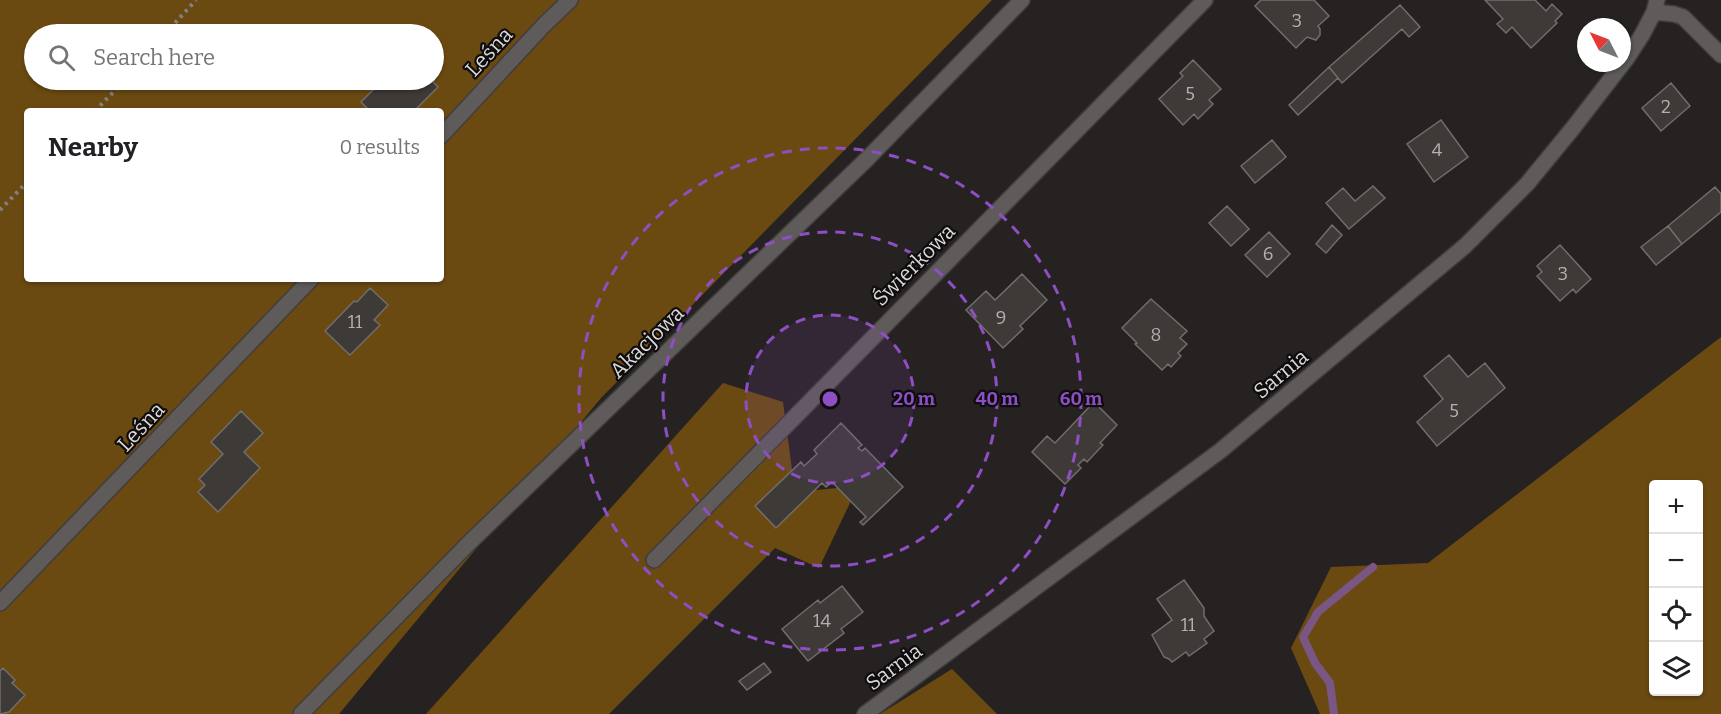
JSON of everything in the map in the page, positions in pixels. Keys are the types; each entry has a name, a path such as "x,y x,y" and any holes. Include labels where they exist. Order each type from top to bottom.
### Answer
{"street":[{"name":"Leśna","path":"444,133 570,0"},
{"name":"Akacjowa","path":"301,714 470,542 867,159 1022,0"},
{"name":"Świerkowa","path":"654,560 1205,0"},
{"path":"1656,6 1683,17 1721,55"},
{"name":"Sarnia","path":"865,714 1220,451 1466,246 1527,184 1573,128 1626,58 1656,6"},
{"name":"Leśna","path":"0,603 308,282"}],"path":[{"path":"174,24 196,0"},
{"path":"98,108 115,90"},
{"path":"0,210 24,185"}],"shaded area":[{"path":"0,0 992,0 601,398 339,714 0,714"},
{"path":"1721,337 1721,714 1320,714 1291,648 1331,567 1428,563"},
{"path":"723,383 783,402 795,492 858,486 819,568 775,548 609,714 426,714"},
{"path":"952,669 997,714 880,714"}],"building":[{"path":"1261,0 1314,0 1329,16 1318,26 1320,35 1316,40 1307,37 1296,48 1255,6"},
{"path":"1485,0 1535,0 1546,11 1552,4 1562,14 1555,21 1557,23 1531,48 1512,27 1506,33 1497,24 1503,19"},
{"path":"1400,5 1420,27 1409,37 1402,29 1342,83 1329,67"},
{"path":"1193,60 1221,89 1209,100 1213,104 1198,119 1194,114 1183,125 1159,99 1183,76 1180,73"},
{"path":"1329,67 1338,78 1298,115 1289,105"},
{"path":"1671,83 1690,106 1661,131 1642,108"},
{"path":"373,90 435,90 417,108 367,108 361,102"},
{"path":"1441,120 1468,157 1434,182 1407,144"},
{"path":"1272,140 1286,157 1255,183 1241,166"},
{"path":"1373,186 1385,198 1349,229 1326,203 1343,188 1355,201"},
{"path":"1715,187 1721,194 1721,212 1682,244 1668,226"},
{"path":"1227,206 1249,229 1231,246 1209,223"},
{"path":"1332,225 1342,235 1326,253 1316,244"},
{"path":"1668,226 1682,244 1656,265 1641,247"},
{"path":"1269,232 1290,254 1267,277 1245,255"},
{"path":"1560,245 1591,279 1576,293 1573,289 1560,301 1537,276 1542,272 1537,266"},
{"path":"1022,274 1047,300 1020,326 1023,329 1003,348 966,310 986,291 995,300"},
{"path":"370,288 388,305 374,320 380,325 350,355 325,331"},
{"path":"1151,299 1187,331 1180,338 1187,344 1178,353 1181,356 1171,367 1168,364 1162,370 1122,328"},
{"path":"1449,355 1468,377 1485,363 1505,388 1437,446 1417,422 1443,399 1424,376"},
{"path":"1094,402 1117,425 1100,443 1103,445 1087,462 1084,459 1078,465 1081,468 1065,484 1032,452 1047,436 1055,443"},
{"path":"241,411 263,433 244,452 260,468 218,512 198,492 205,485 199,479 223,454 211,442"},
{"path":"841,423 862,445 858,448 862,451 865,448 903,487 863,525 860,522 866,517 832,482 826,487 822,483 776,528 755,506 801,462 804,466 817,454 814,450"},
{"path":"1184,580 1204,608 1204,616 1214,631 1204,639 1207,643 1189,656 1186,652 1172,662 1164,657 1152,635 1172,620 1157,599"},
{"path":"842,586 863,612 841,629 844,633 808,661 782,629 818,600 820,603"},
{"path":"764,663 771,672 747,690 739,681"},
{"path":"3,668 15,680 12,683 25,695 9,712 0,714 0,671"}],"waterway":[{"path":"1334,714 1330,683 1315,663 1303,637 1318,612 1373,567"}]}
